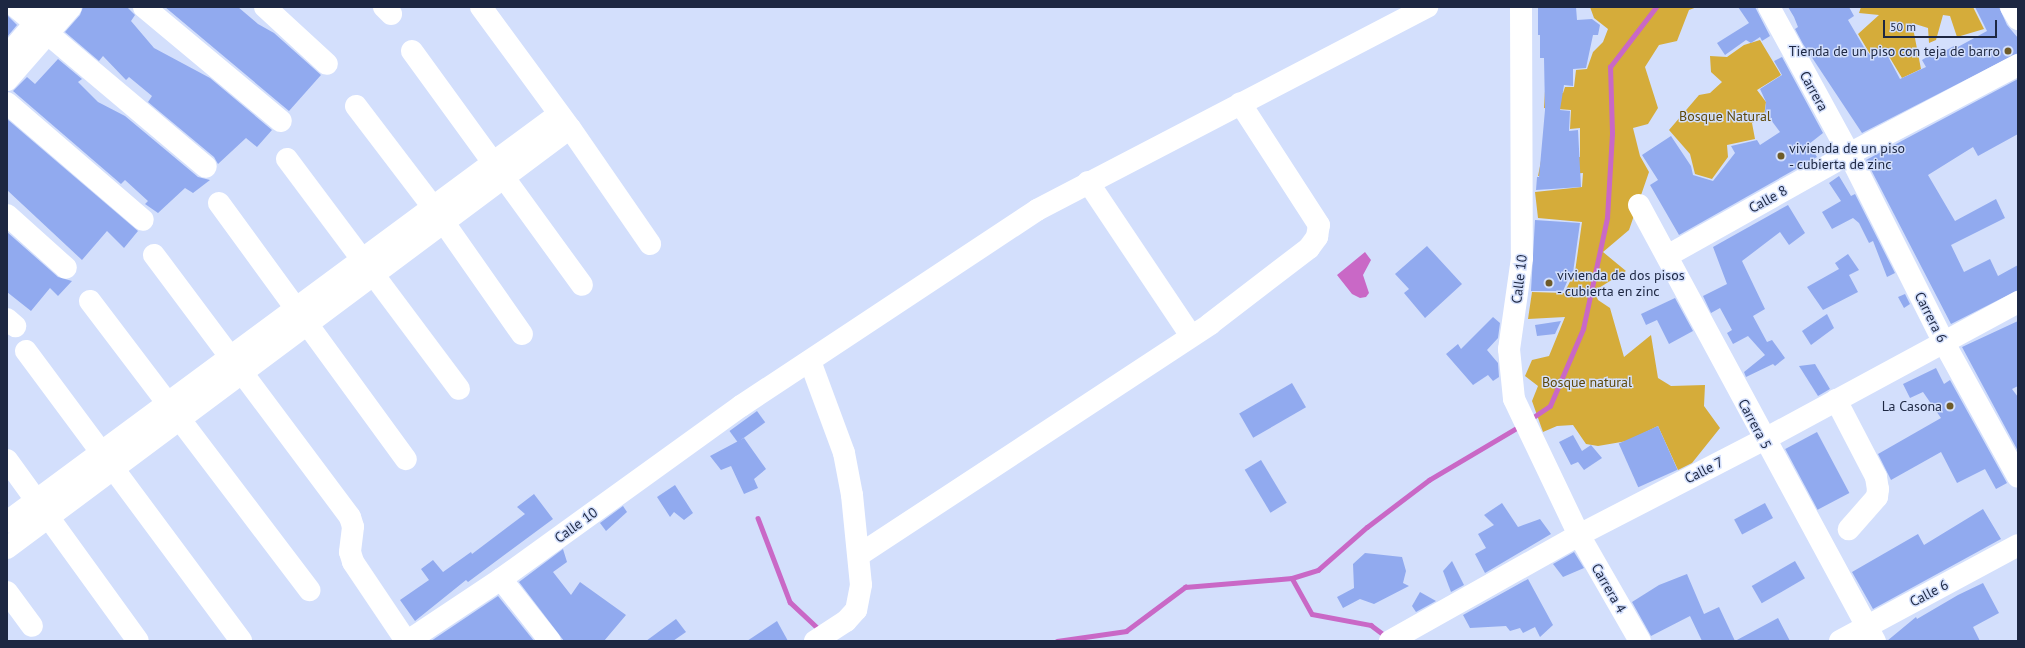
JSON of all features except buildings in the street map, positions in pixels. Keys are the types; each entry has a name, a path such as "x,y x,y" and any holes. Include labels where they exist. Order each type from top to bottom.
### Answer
{"street":[{"path":"16,7 44,21 206,167"},
{"path":"7,56 44,21 71,7"},
{"path":"144,7 281,121"},
{"path":"265,7 326,64"},
{"path":"481,7 565,121 650,244"},
{"name":"Calle 10","path":"407,641 501,579 741,406 1036,210 1427,7"},
{"name":"Calle 10","path":"1521,7 1522,258 1509,349 1514,399 1579,535"},
{"name":"Carrera","path":"1769,7 1849,154"},
{"path":"2011,7 2018,19"},
{"path":"7,80 44,21"},
{"path":"412,51 582,285"},
{"name":"Calle 8","path":"1667,256 1849,154 2018,65"},
{"path":"7,103 143,220"},
{"path":"859,555 1192,336 1309,248 1317,237 1319,225 1240,103"},
{"path":"356,106 439,214 522,334"},
{"path":"7,548 42,509 565,121"},
{"name":"Carrera 6","path":"1849,154 1943,341 2018,477"},
{"path":"287,159 459,389"},
{"path":"1088,182 1192,336"},
{"path":"219,204 406,459"},
{"name":"Carrera 5","path":"1639,205 1764,440 1871,634"},
{"path":"7,215 66,268"},
{"path":"154,255 350,517 353,526 350,552 353,562 407,641"},
{"path":"90,301 175,411 309,590"},
{"name":"Calle 7","path":"1390,641 1579,535 1764,440 1943,341 2018,302"},
{"path":"26,351 241,641"},
{"path":"810,361 844,453 859,555 861,585 856,610 846,621 815,641"},
{"path":"1836,400 1876,477 1878,489 1877,497 1849,529"},
{"path":"7,460 138,641"},
{"path":"7,522 42,509"},
{"name":"Carrera 4","path":"1579,535 1640,641"},
{"name":"Calle 6","path":"1840,641 1871,634 2018,545"},
{"path":"501,579 550,641"},
{"path":"7,592 32,626"}],"green space":[{"name":"Bosque natural","path":"1590,7 1697,7 1689,10 1677,41 1659,45 1645,67 1658,108 1648,124 1633,128 1640,156 1649,172 1629,230 1603,252 1626,271 1594,291 1598,300 1610,308 1624,357 1651,335 1658,378 1671,386 1705,385 1704,406 1720,428 1692,463 1678,470 1658,426 1627,441 1598,446 1586,444 1573,425 1557,426 1543,432 1532,401 1538,386 1525,376 1532,360 1549,356 1565,317 1528,319 1532,292 1564,293 1575,272 1582,222 1538,218 1535,192 1582,187 1583,173 1538,176 1541,161 1580,157 1580,128 1570,129 1571,110 1544,108 1545,91 1563,93 1565,87 1574,87 1576,70 1587,69 1593,52 1603,42 1608,29 1594,18"},
{"path":"1861,7 1973,7 1984,29 1957,37 1950,16 1943,15 1936,40 1929,43 1928,28 1912,23 1921,69 1902,78 1884,48 1870,54 1858,34 1879,15 1859,13"},
{"name":"Bosque Natural","path":"1760,40 1781,75 1757,90 1766,102 1764,116 1752,123 1755,139 1727,145 1728,157 1712,179 1695,174 1690,154 1669,130 1699,95 1710,93 1722,82 1711,72 1710,56 1727,57 1744,45"}],"shaded area":[{"path":"1365,252 1371,260 1363,275 1369,293 1366,297 1360,298 1352,294 1337,275"}],"waterway":[{"path":"1529,420 1550,406 1583,329 1607,218 1612,133 1610,67 1656,7"},
{"path":"1057,641 1126,631 1185,587 1292,578 1318,570 1367,527 1429,480 1520,426"},
{"path":"758,518 790,602 821,631"},
{"path":"1292,578 1312,614 1371,625 1387,637"}],"place":[{"name":"Tienda de un piso con teja de barro","path":"2008,51"},
{"name":"vivienda de un piso - cubierta de zinc","path":"1781,156"},
{"name":"vivienda de dos pisos - cubierta en zinc","path":"1549,283"},
{"name":"La Casona","path":"1950,406"}]}
